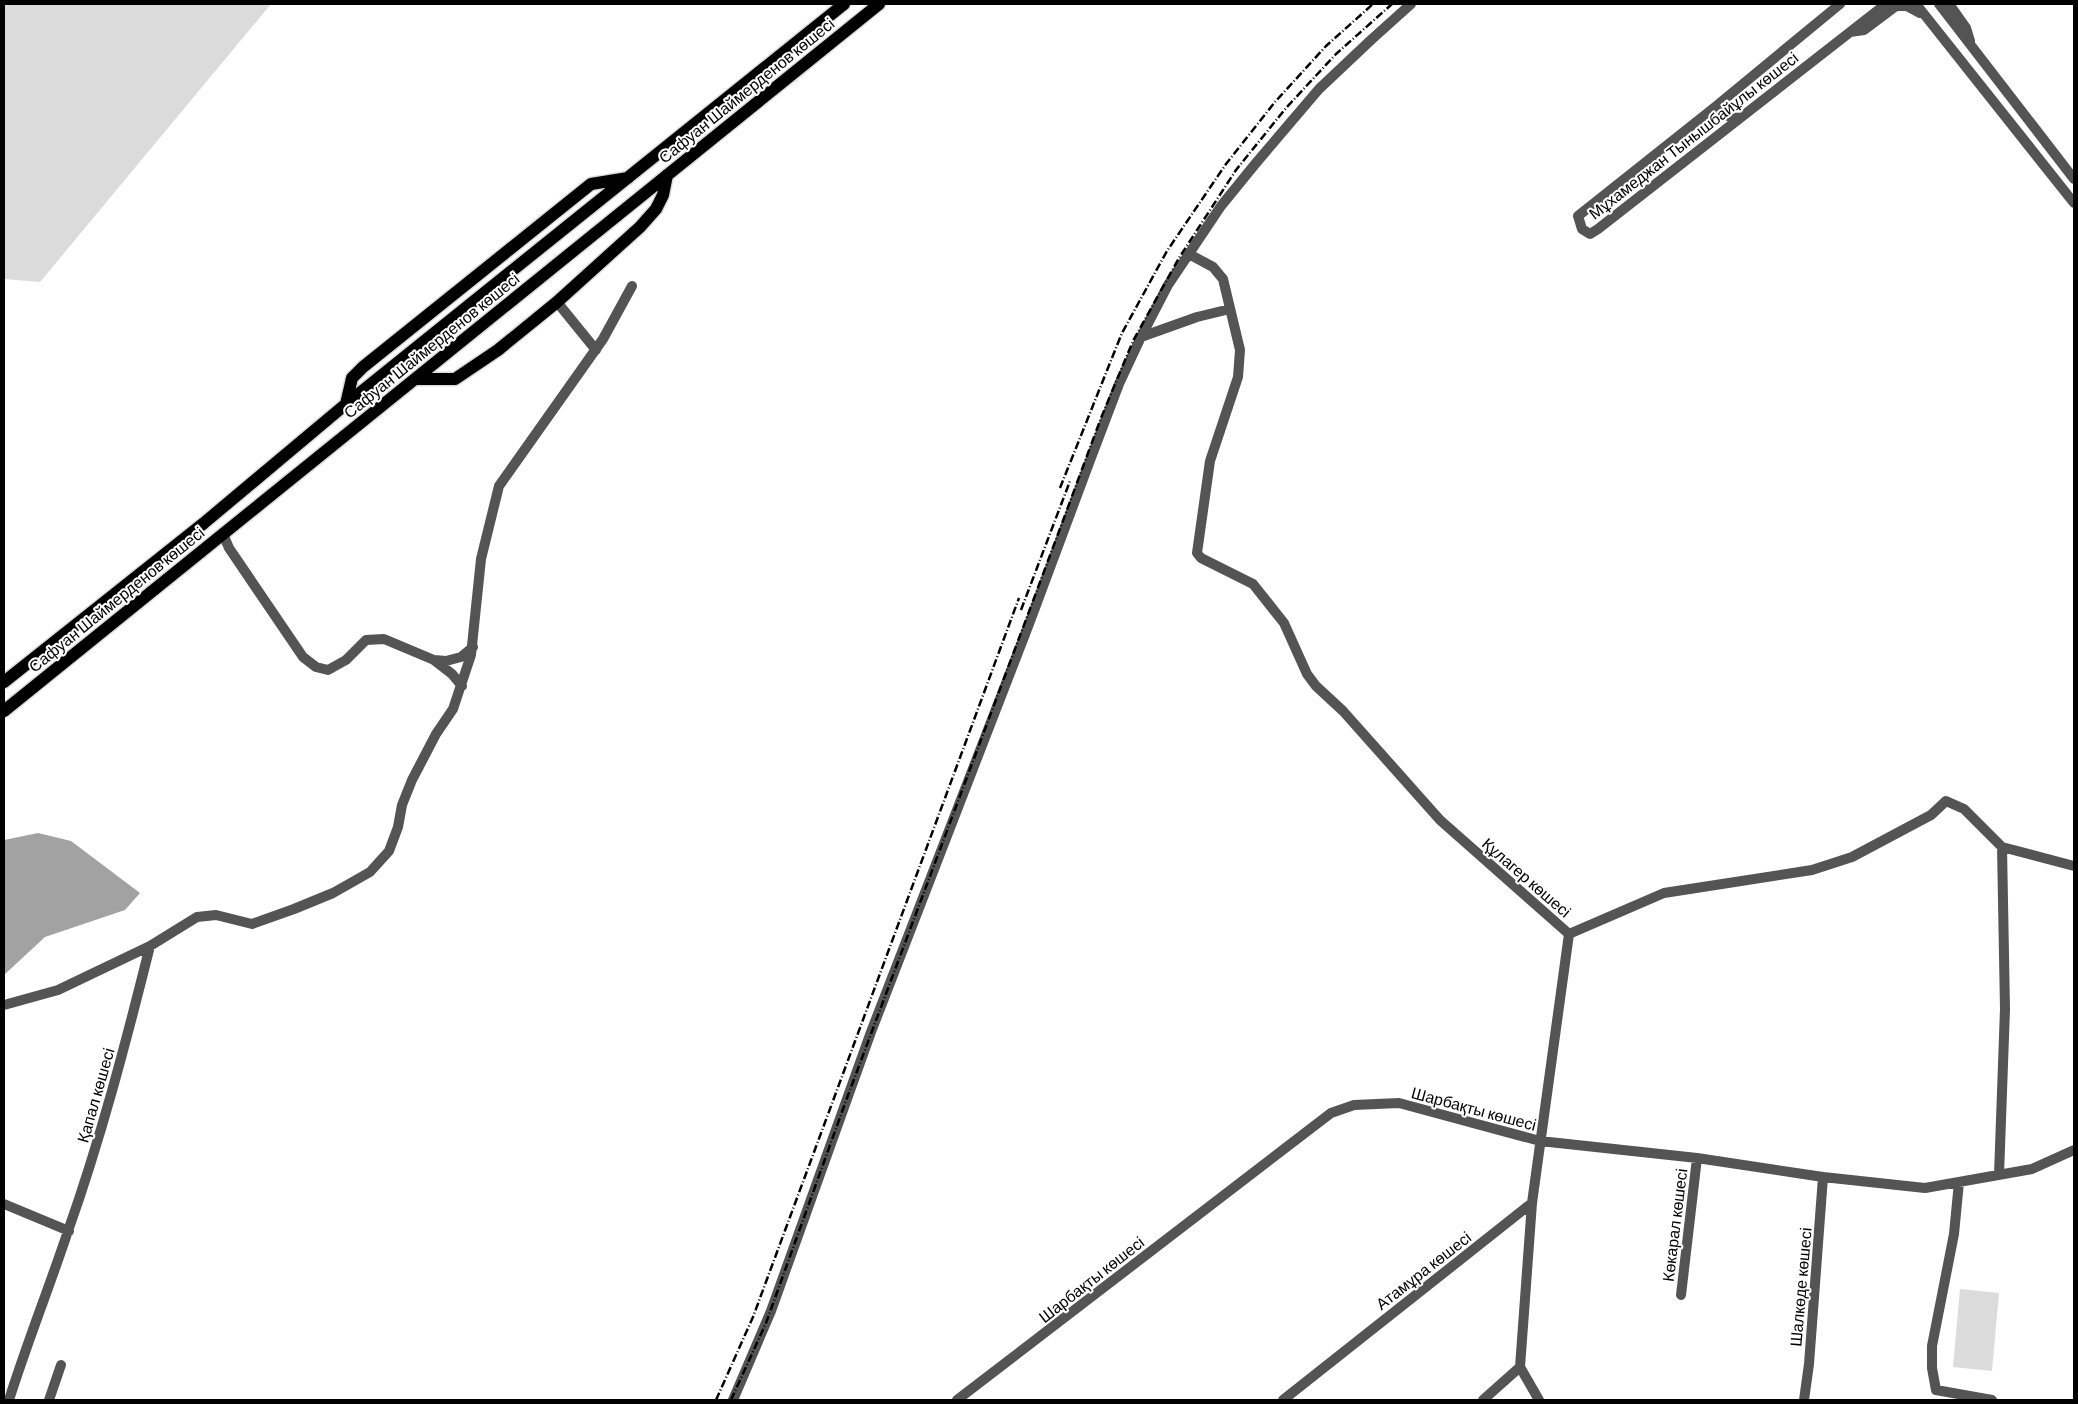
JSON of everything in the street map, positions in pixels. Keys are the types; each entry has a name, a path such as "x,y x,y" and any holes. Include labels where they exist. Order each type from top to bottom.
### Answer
{"main road":[{"name":"Сафуан Шаймерденов көшесі","path":"4,682 204,523 346,404 844,4"},
{"name":"Сафуан Шаймерденов көшесі","path":"4,711 879,4"},
{"path":"415,379 454,379 498,350 557,302 640,227 656,209 663,194 667,175"},
{"path":"346,404 352,378 363,367 592,184 628,178"}],"street":[{"path":"733,1400 771,1311 871,1032 1029,624 1119,384 1141,337 1168,285 1221,206 1319,89 1411,4"},
{"name":"Мұхамеджан Тынышбайұлы көшесі","path":"1840,4 1578,216 1582,229 1590,234 1598,229 1886,4"},
{"path":"1916,4 2074,202"},
{"path":"1939,4 2074,178"},
{"path":"1949,4 1966,28 1973,49"},
{"path":"1849,32 1864,30 1896,6 1907,6 1925,15"},
{"path":"1715,107 1728,116 1739,118"},
{"path":"1141,337 1191,319 1230,309 1223,278 1213,267 1189,254"},
{"path":"4,1005 58,990 150,946 197,917 216,915 252,924 333,893 370,872 389,851 398,827 402,804 412,780 436,734 453,709 462,686 473,647 481,559 499,486 596,350 632,286"},
{"path":"557,302 596,350"},
{"name":"Құлагер көшесі","path":"1230,309 1240,350 1238,377 1210,461 1197,553 1201,558 1253,584 1284,623 1307,674 1316,686 1343,711 1440,820 1569,934 1540,1141"},
{"path":"223,534 229,548 303,656 316,667 328,670 346,660 366,640 384,639 434,660 452,674 462,686"},
{"path":"434,660 446,661 461,657 473,647"},
{"path":"1569,934 1664,893 1812,870 1852,857 1931,815 1946,801 1964,809 2002,847 2074,866"},
{"path":"1999,1175 2005,1009 2002,847"},
{"name":"Қапал көшесі","path":"10,1400 114,1089 150,946"},
{"name":"Шарбақты көшесі","path":"957,1400 1331,1114 1354,1105 1398,1103 1540,1141 1698,1158 1823,1177 1925,1188 2032,1169 2074,1150"},
{"path":"1539,1400 1520,1368 1532,1203 1540,1141"},
{"name":"Көкарал көшесі","path":"1681,1295 1698,1158"},
{"name":"Шалкөде көшесі","path":"1804,1400 1809,1364 1823,1177"},
{"path":"1959,1182 1954,1234 1932,1346 1932,1368 1936,1390 1992,1400"},
{"name":"Атамұра көшесі","path":"1283,1400 1532,1203"},
{"path":"4,1204 68,1231"},
{"path":"49,1400 61,1365"},
{"path":"1483,1400 1520,1368"}],"shaded area":[{"path":"4,4 271,4 40,282 4,279"},
{"path":"38,833 71,841 140,893 125,910 45,937 4,975 4,840"},
{"path":"1960,1289 1999,1293 1992,1371 1953,1367"}],"railway":[{"path":"1060,488 1122,333 1167,251 1226,164 1275,102 1326,46 1373,4"},
{"path":"731,1400 766,1323 847,1098 1101,418 1133,341 1179,258 1236,170 1286,108 1336,54 1392,4"},
{"path":"1021,610 1070,481"},
{"path":"716,1400 753,1317 1019,598"}]}
